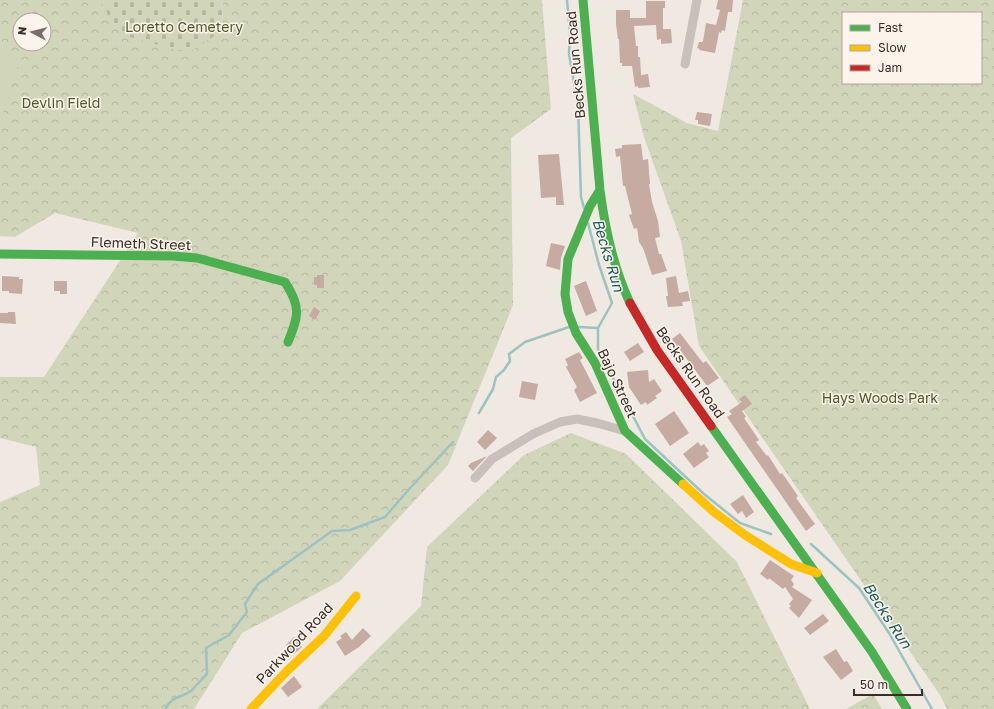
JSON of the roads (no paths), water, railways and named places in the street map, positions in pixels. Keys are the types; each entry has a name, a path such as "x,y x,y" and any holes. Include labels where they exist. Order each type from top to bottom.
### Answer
{"street":[{"name":"Becks Run Road","path":"583,0 604,221 620,280 632,308 657,350 872,652 907,709"},
{"path":"685,64 697,0"},
{"name":"Bajo Street","path":"600,190 590,206 568,258 565,294 568,312 576,333 595,363 625,431 714,512 745,535 790,564 817,573"},
{"name":"Flemeth Street","path":"0,254 173,256 197,258 285,282 295,298 297,310 295,325 288,342"},
{"path":"474,478 492,459 533,434 560,422 577,419 598,423 625,431"},
{"name":"Parkwood Road","path":"251,709 287,671 324,636 356,596"}],"waterway":[{"name":"Becks Run","path":"567,0 570,33 569,54 578,106 581,197 584,208"},
{"name":"Becks Run","path":"588,223 599,265 612,303 598,328 598,349 645,439 704,494 740,523 771,534"},
{"path":"479,413 493,389 496,377 504,370 510,361 509,354 525,342 569,327"},
{"path":"578,327 598,328"},
{"path":"165,709 171,701 191,691 207,674 206,648 229,635 247,612 245,604 258,584 332,531 350,530 385,517 453,442"},
{"name":"Becks Run","path":"811,544 859,588 889,633 932,709"}],"park label":[{"name":"Loretto Cemetery","path":"184,26"},
{"name":"Devlin Field","path":"61,102"},
{"name":"Hays Woods Park","path":"880,397"}]}
